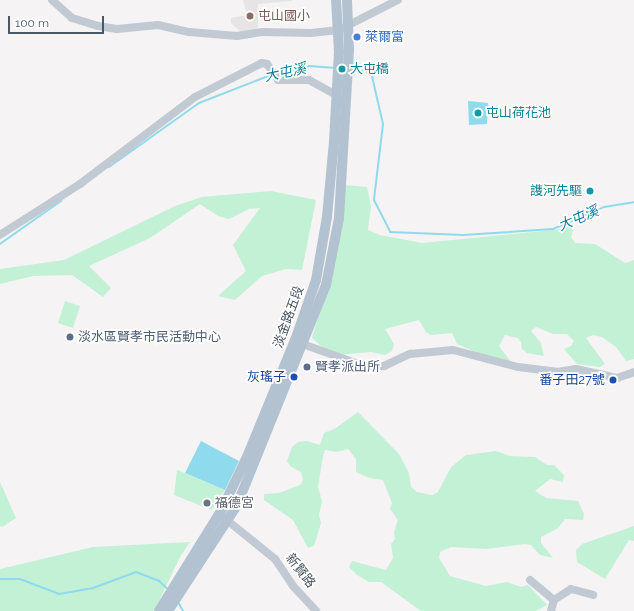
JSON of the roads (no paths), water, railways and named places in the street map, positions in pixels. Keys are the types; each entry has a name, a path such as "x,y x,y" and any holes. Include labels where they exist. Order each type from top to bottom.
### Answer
{"main road":[{"path":"336,0 339,30 338,52 340,89"},
{"path":"340,89 349,50 347,0"},
{"name":"淡金路五段","path":"299,342 316,280 327,217 340,89"},
{"name":"淡金路五段","path":"180,583 202,539 222,516 247,457 326,285 339,218 340,89"},
{"path":"159,611 168,606 180,583 222,516"}],"street":[{"path":"52,0 72,18 98,26 117,29 158,25 189,32 237,36 262,32 311,33 339,30 348,23 363,20 398,0"},
{"path":"0,235 80,184 195,97 262,63 270,67 278,80 309,80 340,89"},
{"path":"299,342 367,368 384,366 410,354 453,350 518,367 557,372 576,368 617,378 631,375"},
{"name":"新賢路","path":"222,516 274,559 293,586 316,611"},
{"path":"530,580 554,600"},
{"path":"551,611 554,600 571,589 593,595"}],"water":[{"name":"屯山荷花池","path":"468,101 488,103 487,124 469,125"},
{"path":"201,441 239,461 225,490 185,473"}],"waterway":[{"name":"大屯溪","path":"277,73 309,66 336,68"},
{"name":"大屯溪","path":"352,70 371,72 383,124 374,200 390,232 463,235 553,229 604,207 634,202"},
{"name":"大屯溪","path":"109,167 199,103 271,75"},
{"name":"大屯溪","path":"0,244 61,201"},
{"path":"0,579 20,579 59,594 93,588 136,572 159,581 169,590"},
{"path":"178,602 183,611"}],"place":[{"name":"屯山國小","path":"250,16"},
{"name":"萊爾富","path":"357,37"},
{"name":"大屯橋","path":"342,69"},
{"name":"屯山荷花池","path":"478,113"},
{"name":"謢河先驅","path":"590,191"},
{"name":"淡水區賢孝市民活動中心","path":"70,337"},
{"name":"賢孝派出所","path":"307,367"},
{"name":"灰瑤子","path":"294,377"},
{"name":"番子田27號","path":"613,380"},
{"name":"福德宮","path":"207,503"}]}
